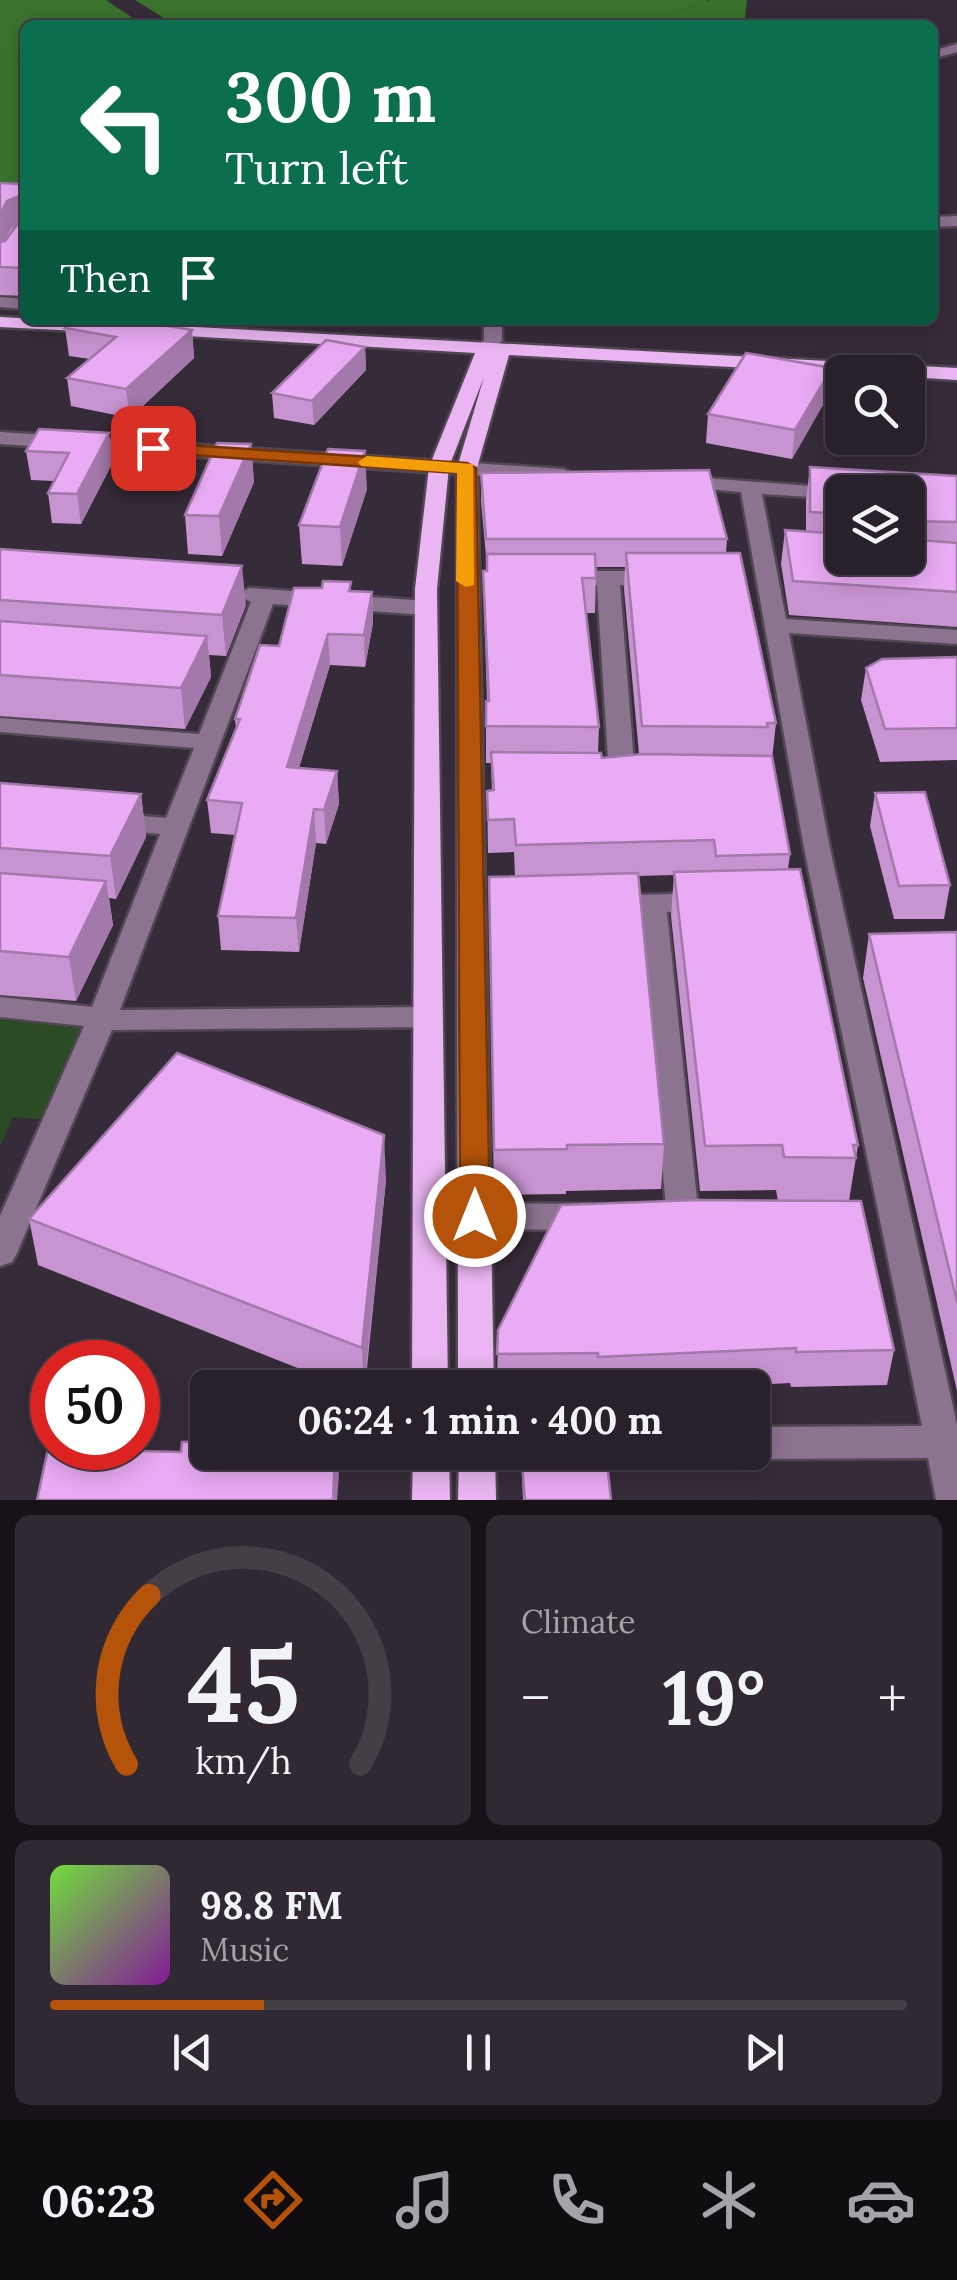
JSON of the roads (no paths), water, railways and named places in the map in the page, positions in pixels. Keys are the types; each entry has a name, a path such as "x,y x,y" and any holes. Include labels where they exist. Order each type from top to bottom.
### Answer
{"main road":[{"path":"54,325 957,374"},
{"path":"430,1370 426,608 439,466 494,346"},
{"path":"476,1370 475,1216 483,908 475,578 467,468 494,346"},
{"path":"430,1470 431,1500"},
{"path":"477,1470 477,1500"}],"street":[{"path":"493,325 494,346"},
{"path":"0,438 582,476"},
{"path":"656,481 825,492"},
{"path":"750,487 776,624 795,777 818,899 856,964 896,1220 950,1442 955,1500"},
{"path":"537,578 687,578"},
{"path":"608,578 622,775"},
{"path":"230,594 426,608"},
{"path":"0,1253 103,1016 208,742 227,668 265,596"},
{"path":"776,624 957,636"},
{"path":"0,725 208,742"},
{"path":"78,819 176,826"},
{"path":"572,906 730,902"},
{"path":"652,904 683,1218"},
{"path":"107,911 142,914"},
{"path":"0,1007 137,1022 426,1016"},
{"path":"475,1216 722,1218"},
{"path":"857,1220 896,1220"},
{"path":"770,1443 950,1442"}]}
